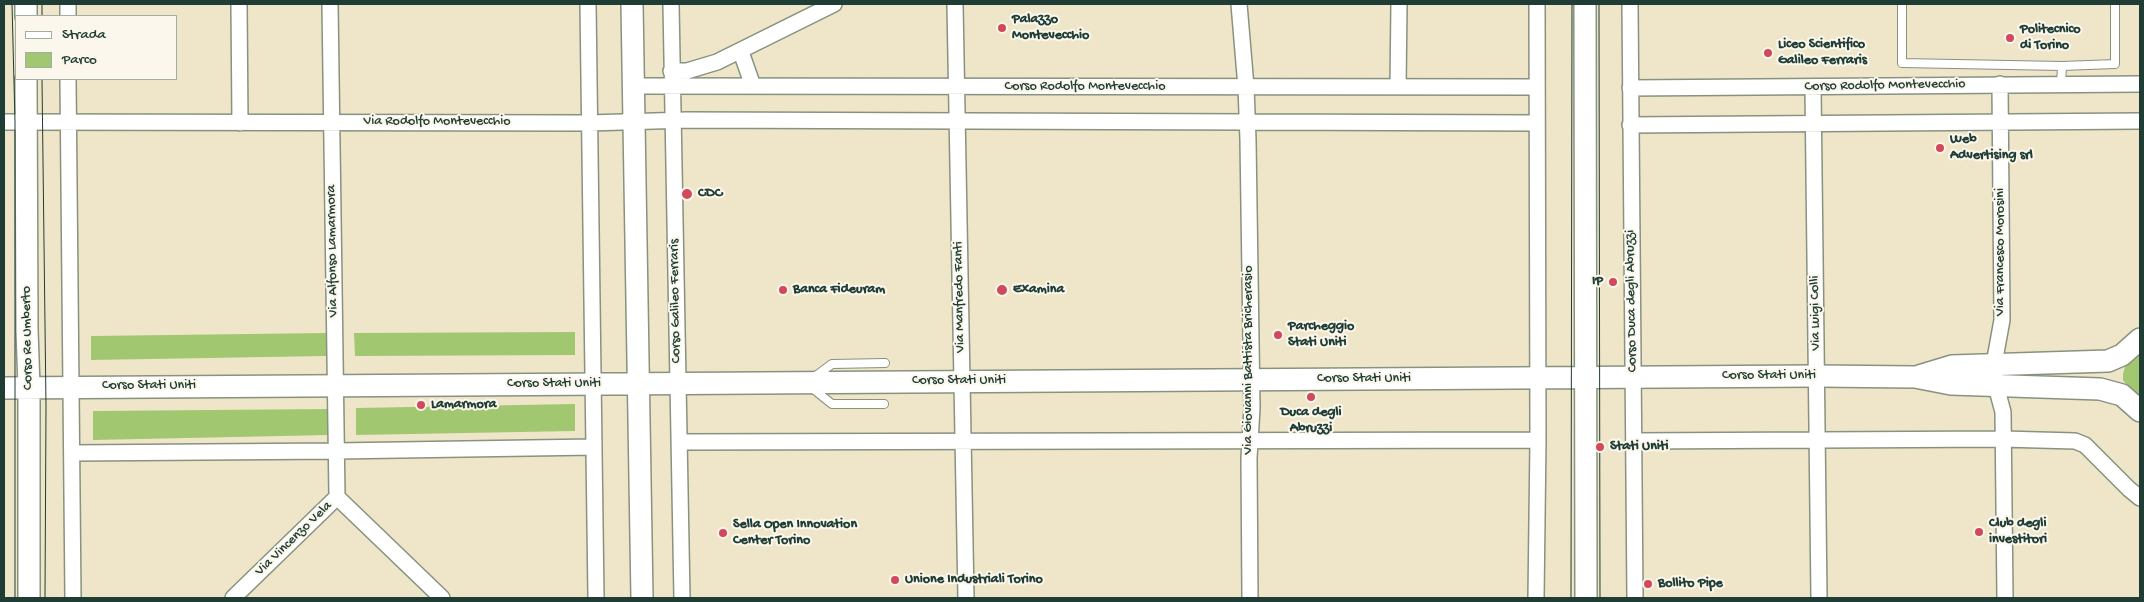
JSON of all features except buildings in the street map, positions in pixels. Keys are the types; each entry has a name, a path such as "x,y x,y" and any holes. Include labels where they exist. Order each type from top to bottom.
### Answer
{"main road":[{"path":"632,4 642,598"},
{"path":"1585,4 1586,598"},
{"name":"Corso Re Umberto","path":"26,80 27,330 30,387 29,598"},
{"name":"Corso Stati Uniti","path":"1915,377 1952,366 2099,362 2122,355 2140,339"},
{"path":"2122,355 2116,366 2115,374 2117,386 2122,395"},
{"name":"Corso Stati Uniti","path":"4,388 1538,377 1915,377 1951,384 2014,388 2100,389 2122,395 2140,411"}],"street":[{"path":"238,4 240,123"},
{"name":"Via Alfonso Lamarmora","path":"330,4 337,497"},
{"path":"588,4 596,598"},
{"name":"Corso Galileo Ferraris","path":"670,4 682,598"},
{"path":"672,71 686,70 717,62 741,52 834,4"},
{"name":"Via Manfredo Fanti","path":"955,4 966,598"},
{"name":"Via Giovanni Battista Bricherasio","path":"1239,4 1247,122 1251,379 1250,598"},
{"path":"1398,87 1399,4"},
{"path":"1536,598 1538,440 1537,4"},
{"name":"Corso Duca degli Abruzzi","path":"1630,4 1635,598"},
{"path":"741,52 753,86"},
{"path":"68,80 73,598"},
{"name":"Via Francesco Morosini","path":"2000,84 2002,320 1994,364 1996,386 2003,412 2005,598"},
{"name":"Corso Rodolfo Montevecchio","path":"1630,88 2140,84"},
{"name":"Corso Rodolfo Montevecchio","path":"634,86 1537,87"},
{"name":"Via Luigi Colli","path":"1813,88 1819,598"},
{"path":"634,121 957,120 1537,123"},
{"name":"Via Rodolfo Montevecchio","path":"4,122 634,121"},
{"path":"1630,125 2140,121"},
{"path":"1634,440 2003,439 2075,441 2084,445 2128,489 2140,498"},
{"path":"679,442 1538,440"},
{"path":"73,453 336,452 594,447"},
{"name":"Via Vincenzo Vela","path":"234,598 337,497 442,598"}],"lane":[{"path":"1902,4 1902,63 2062,66 2115,64 2115,4"},
{"path":"2061,84 2062,66"},
{"path":"884,404 832,404 806,382 832,364 886,363"}],"green space":[{"path":"575,332 575,355 355,356 354,333"},
{"path":"326,333 326,356 91,360 91,336"},
{"path":"2140,351 2140,396 2127,386 2123,380 2123,374 2126,363"},
{"path":"575,404 575,431 356,435 356,408"},
{"path":"329,409 329,435 93,440 93,411"}],"tram line":[{"path":"12,4 15,122 15,598"},
{"path":"42,4 42,15"},
{"path":"1571,598 1572,4"},
{"path":"1599,4 1600,598"},
{"path":"42,80 46,406 45,598"}],"place":[{"name":"Palazzo Montevecchio","path":"1002,28"},
{"name":"Politecnico di Torino","path":"2010,38"},
{"name":"Liceo Scientifico Galileo Ferraris","path":"1768,53"},
{"name":"Web Advertising srl","path":"1940,148"},
{"name":"CDC","path":"687,194"},
{"name":"IP","path":"1613,282"},
{"name":"Banca Fideuram","path":"783,290"},
{"name":"Examina","path":"1002,290"},
{"name":"Parcheggio Stati Uniti","path":"1278,335"},
{"name":"Duca degli Abruzzi","path":"1311,397"},
{"name":"Lamarmora","path":"421,405"},
{"name":"Stati Uniti","path":"1600,447"},
{"name":"Club degli investitori","path":"1979,532"},
{"name":"Sella Open Innovation Center Torino","path":"723,533"},
{"name":"Unione Industriali Torino","path":"895,580"},
{"name":"Bollito Pipe","path":"1648,584"}]}
